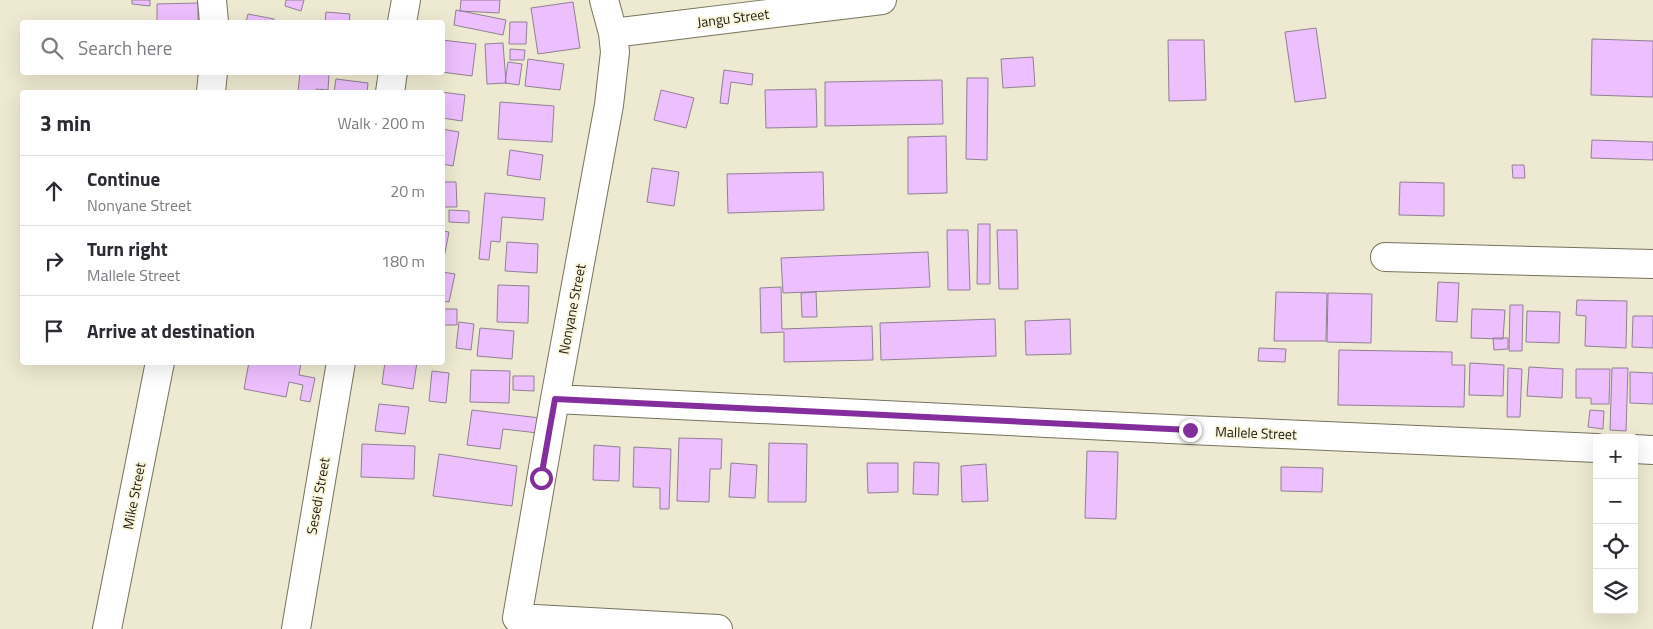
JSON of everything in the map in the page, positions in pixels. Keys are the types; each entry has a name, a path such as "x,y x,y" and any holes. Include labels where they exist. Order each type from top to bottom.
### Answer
{"street":[{"path":"212,0 214,20"},
{"path":"402,20 406,0"},
{"name":"Nonyane Street","path":"509,624 555,399 609,105 615,52 613,33 604,0"},
{"name":"Jangu Street","path":"613,33 882,0"},
{"path":"211,90 213,75"},
{"path":"390,90 393,75"},
{"path":"1385,257 1653,264"},
{"name":"Mike Street","path":"107,629 159,365"},
{"name":"Sesedi Street","path":"296,629 340,365"},
{"name":"Mallele Street","path":"555,399 1593,448"},
{"path":"1638,449 1653,450"},
{"path":"509,624 718,629"}],"building":[{"path":"132,0 150,0 150,6 132,4"},
{"path":"286,0 304,0 301,11 285,6"},
{"path":"461,0 500,0 499,13 460,11"},
{"path":"573,2 580,48 538,54 531,8"},
{"path":"198,3 198,20 157,20 157,4"},
{"path":"456,10 506,20 503,35 454,25"},
{"path":"326,12 350,14 349,20 325,20"},
{"path":"248,14 274,19 274,20 246,20"},
{"path":"510,22 527,22 526,44 509,44"},
{"path":"1316,28 1326,98 1295,102 1285,32"},
{"path":"1592,39 1653,41 1653,97 1591,95"},
{"path":"445,40 476,44 472,76 445,72"},
{"path":"1168,40 1204,40 1206,100 1169,101"},
{"path":"503,43 506,83 487,84 485,44"},
{"path":"510,49 525,50 524,60 510,60"},
{"path":"1033,57 1035,86 1003,88 1001,59"},
{"path":"528,59 564,64 560,90 525,86"},
{"path":"508,62 522,64 519,85 505,83"},
{"path":"724,70 753,74 752,85 731,82 728,104 720,103"},
{"path":"300,75 329,75 328,90 298,90"},
{"path":"967,78 988,78 987,160 966,159"},
{"path":"336,79 368,83 367,90 334,90"},
{"path":"942,80 943,124 825,126 825,82"},
{"path":"816,89 817,127 766,128 765,90"},
{"path":"661,90 694,98 686,128 654,120"},
{"path":"445,92 465,95 462,121 445,118"},
{"path":"500,102 554,106 552,142 498,139"},
{"path":"445,130 459,132 453,166 445,165"},
{"path":"946,136 947,193 908,194 908,137"},
{"path":"1592,140 1653,142 1653,160 1591,158"},
{"path":"510,150 543,155 540,180 507,175"},
{"path":"1512,165 1524,165 1525,178 1513,178"},
{"path":"652,168 679,172 674,206 647,202"},
{"path":"823,172 824,210 728,213 727,174"},
{"path":"445,182 456,182 457,207 445,207"},
{"path":"1400,182 1444,183 1444,216 1399,215"},
{"path":"485,193 545,198 543,220 502,217 500,242 491,241 489,260 479,259"},
{"path":"449,210 469,211 469,223 449,222"},
{"path":"978,224 990,224 990,284 977,284"},
{"path":"947,230 968,230 970,290 948,290"},
{"path":"997,230 1017,230 1018,289 999,289"},
{"path":"445,231 449,232 445,253"},
{"path":"507,242 538,244 537,273 505,271"},
{"path":"928,252 930,287 783,293 781,258"},
{"path":"445,272 455,274 449,302 445,301"},
{"path":"1438,282 1459,283 1457,322 1436,321"},
{"path":"498,285 529,286 528,323 497,322"},
{"path":"781,287 782,329 872,326 873,360 784,362 784,332 761,333 760,288"},
{"path":"816,292 817,317 802,317 801,293"},
{"path":"1276,292 1327,293 1326,341 1274,341"},
{"path":"1328,293 1372,294 1371,343 1327,342"},
{"path":"1577,300 1627,301 1626,348 1585,346 1586,316 1576,315"},
{"path":"1510,305 1523,305 1522,351 1509,351"},
{"path":"445,309 457,309 457,325 445,325"},
{"path":"1472,309 1505,310 1503,339 1471,338"},
{"path":"1527,311 1560,312 1559,343 1526,342"},
{"path":"1633,316 1653,316 1653,348 1632,347"},
{"path":"995,319 996,356 881,360 880,323"},
{"path":"1070,319 1071,354 1026,355 1025,321"},
{"path":"459,322 474,324 471,350 456,348"},
{"path":"480,328 514,331 512,359 477,356"},
{"path":"1493,338 1508,338 1508,349 1494,350"},
{"path":"1259,348 1286,349 1285,362 1258,361"},
{"path":"1339,350 1452,352 1452,365 1465,365 1464,407 1338,405"},
{"path":"1470,363 1504,365 1503,396 1469,395"},
{"path":"248,365 301,365 299,375 315,378 310,402 300,400 303,385 289,382 286,397 244,389"},
{"path":"385,365 417,365 413,389 382,384"},
{"path":"1529,367 1563,369 1562,398 1527,396"},
{"path":"1508,368 1522,369 1520,417 1507,417"},
{"path":"1612,368 1628,368 1626,431 1610,430"},
{"path":"1576,369 1610,369 1609,404 1591,404 1591,398 1576,398"},
{"path":"471,370 510,371 509,403 470,402"},
{"path":"432,371 449,373 446,403 429,401"},
{"path":"1630,372 1653,373 1653,404 1630,403"},
{"path":"513,376 534,376 534,391 513,390"},
{"path":"379,404 409,407 405,434 375,431"},
{"path":"472,410 540,418 538,433 503,429 500,449 467,445"},
{"path":"1590,410 1604,411 1603,429 1588,427"},
{"path":"679,438 722,439 721,469 710,469 709,502 677,501"},
{"path":"769,443 807,444 806,502 768,502"},
{"path":"362,444 415,446 414,479 361,477"},
{"path":"594,445 620,447 619,481 593,480"},
{"path":"634,447 671,449 669,509 660,509 660,488 633,487"},
{"path":"1087,451 1118,452 1116,519 1085,518"},
{"path":"439,454 517,466 512,506 433,496"},
{"path":"914,462 939,463 938,495 913,494"},
{"path":"731,463 757,465 755,498 729,497"},
{"path":"867,463 898,463 898,492 868,493"},
{"path":"986,464 988,501 962,502 961,466"},
{"path":"1281,467 1323,468 1322,492 1281,491"}],"route":[{"path":"541,478 555,399 1190,430"}]}
